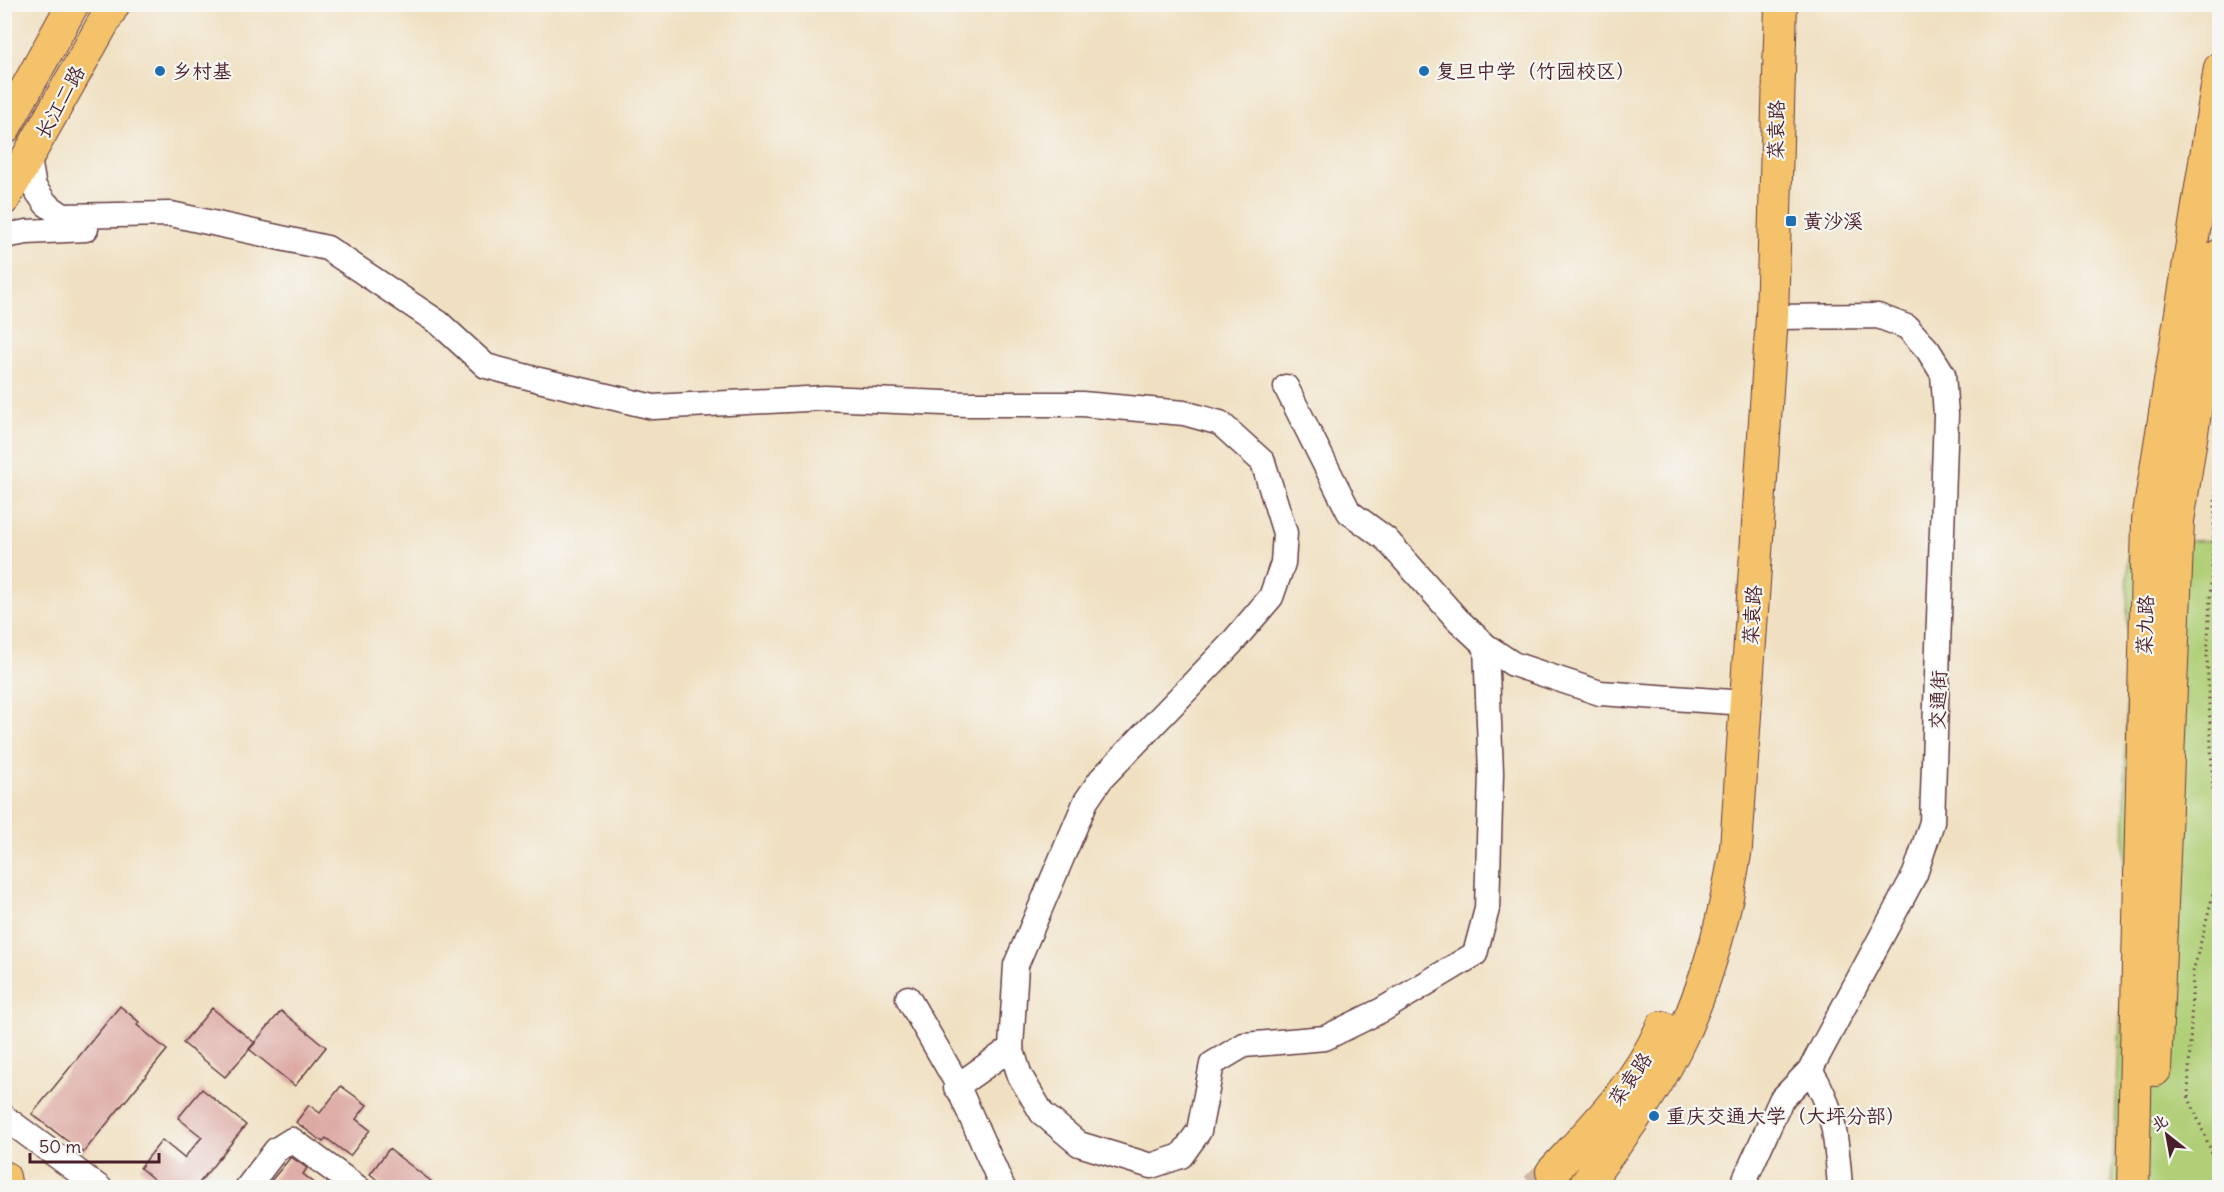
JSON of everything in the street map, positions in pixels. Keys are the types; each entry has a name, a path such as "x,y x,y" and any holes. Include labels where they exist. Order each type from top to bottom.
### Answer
{"main road":[{"name":"长江二路","path":"4,129 73,4"},
{"name":"长江二路","path":"4,200 114,4"},
{"name":"菜袁路","path":"1552,1172 1603,1117 1634,1078 1657,1039 1688,967 1709,893 1718,841 1731,702 1757,206 1762,4"},
{"name":"菜袁路","path":"1583,1188 1626,1130 1676,1050 1719,936 1728,898 1736,848 1772,317 1781,4"},
{"name":"菜九路","path":"2133,1188 2148,520 2220,68"},
{"name":"菜九路","path":"2155,1188 2155,1066 2178,521 2220,255"},
{"path":"4,1177 6,1188"}],"street":[{"path":"33,150 30,165 34,187 46,204 63,216 160,213 212,222 327,248 439,323 486,366 653,407 825,398 968,404 1082,404 1184,413 1220,423 1263,462 1285,533 1283,563 1271,597 1230,645 1101,779 1086,801 1016,965 1011,1048 1020,1076 1042,1113 1078,1144 1151,1166 1181,1156 1199,1131 1212,1064 1244,1045 1325,1038 1382,1010 1475,954 1488,898 1491,773 1486,646"},
{"path":"4,236 27,232 212,222"},
{"name":"交通街","path":"1741,1188 1781,1100 1810,1070 1915,874 1932,822 1946,415 1943,374 1928,350 1907,327 1878,316 1772,317"},
{"path":"1286,387 1349,512 1386,539 1457,619 1486,646 1513,664 1600,693 1731,702"},
{"path":"908,998 954,1078 956,1087 1003,1188"},
{"path":"956,1087 1011,1048"},
{"path":"1810,1070 1823,1090 1833,1117 1840,1188"},
{"path":"4,1117 100,1188"},
{"path":"247,1188 276,1150 292,1140 358,1188"}],"path":[{"path":"2212,1188 2216,1162 2188,1096 2193,972 2217,879 2207,657 2216,449 2220,424"}],"green space":[{"path":"2219,540 2219,1187 2112,1188 2123,962 2128,543"}],"building":[{"path":"120,1006 139,1022 137,1025 167,1050 83,1153 32,1114"},
{"path":"212,1008 255,1043 225,1077 183,1043"},
{"path":"281,1011 326,1047 295,1086 249,1049"},
{"path":"341,1086 367,1105 356,1119 370,1130 350,1156 326,1138 323,1142 296,1122 309,1105 320,1113"},
{"path":"202,1089 246,1125 195,1188 164,1188 140,1168 162,1140 184,1158 202,1137 178,1118"},
{"path":"389,1149 440,1188 387,1188 370,1174"},
{"path":"291,1157 307,1168 303,1174 321,1188 265,1188"}],"tunnel":[{"path":"1536,1188 1552,1172"}],"place":[{"name":"乡村基","path":"160,71"},
{"name":"复旦中学（竹园校区）","path":"1424,71"},
{"name":"黄沙溪","path":"1791,221"},
{"name":"重庆交通大学（大坪分部）","path":"1654,1116"}]}
